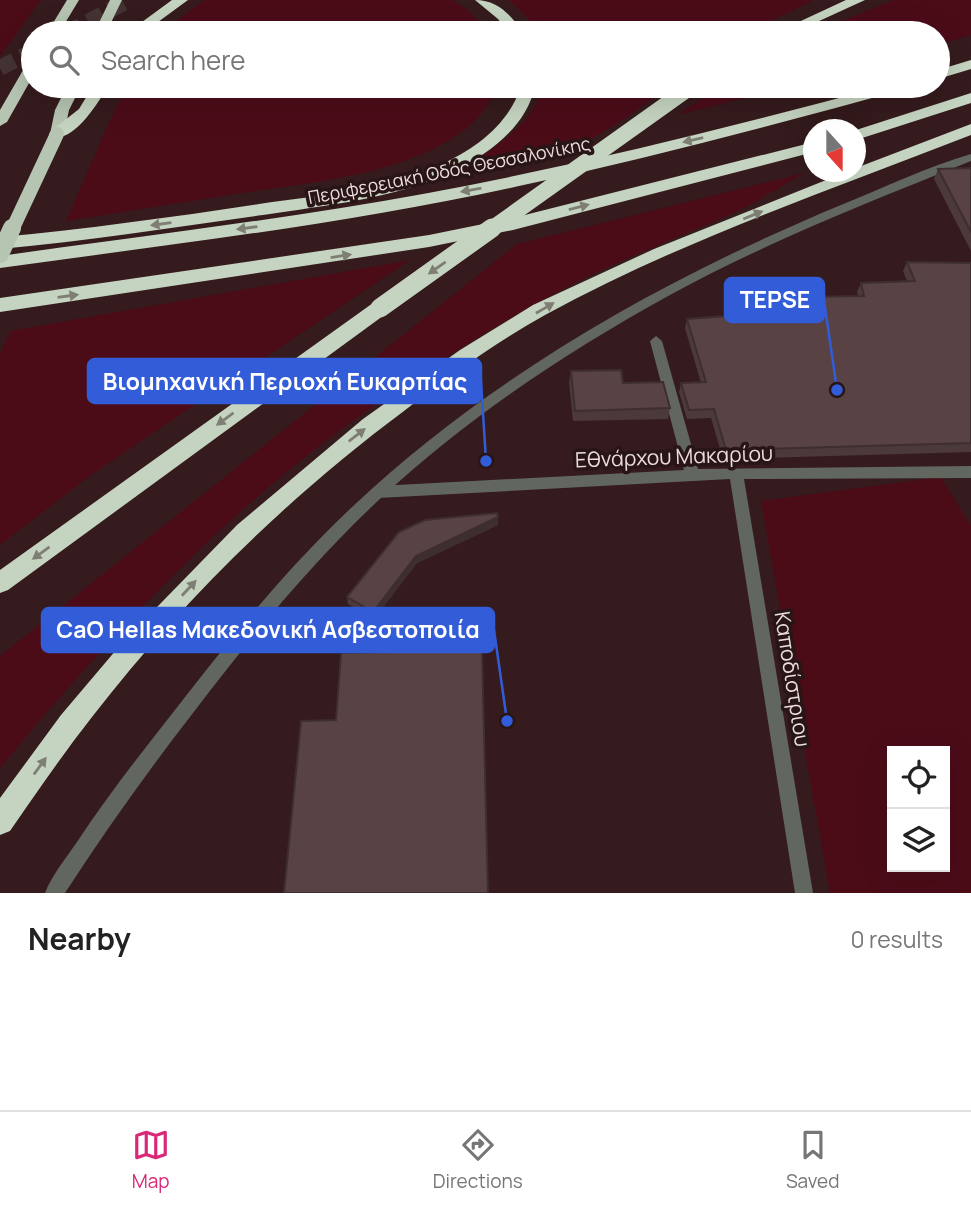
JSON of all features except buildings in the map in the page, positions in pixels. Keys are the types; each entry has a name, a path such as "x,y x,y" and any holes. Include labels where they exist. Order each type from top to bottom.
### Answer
{"highway":[{"path":"60,21 73,0"},
{"path":"106,21 116,0"},
{"path":"151,21 181,0"},
{"path":"482,0 507,21"},
{"path":"810,21 858,0"},
{"path":"950,71 971,64"},
{"path":"3,116 21,85"},
{"path":"0,254 57,134 62,110 68,98"},
{"path":"57,134 85,112 93,98"},
{"path":"0,243 325,200 419,178 448,167 490,141 518,111 523,98"},
{"path":"0,583 675,98"},
{"name":"Περιφερειακή Οδός Θεσσαλονίκης","path":"0,262 342,214 518,181 759,124 855,98"},
{"path":"866,132 971,98"},
{"path":"0,821 94,694 200,576 256,521 335,452 454,363 557,301 678,246 971,129"},
{"path":"0,305 429,241 513,224 803,150"}],"street":[{"path":"54,893 123,792 239,640 310,560 378,492 470,415 574,345 669,290 745,253 971,157"},
{"path":"656,341 692,475"},
{"name":"Εθνάρχου Μακαρίου","path":"378,492 736,472 971,472"},
{"name":"Καποδίστριου","path":"736,472 804,893"}],"shaded area":[{"path":"0,0 971,0 971,893 0,893"},
{"path":"0,0 41,0 26,21 21,21 21,27 0,56"},
{"path":"204,0 452,0 479,21 176,21"},
{"path":"509,0 814,0 771,21 529,20"},
{"path":"894,0 971,0 971,35 950,41 950,21 842,21"},
{"path":"121,98 491,98 480,115 453,138 421,155 384,168 305,184 66,221"},
{"path":"539,98 653,98 570,152 454,175 507,138 519,127"},
{"path":"703,98 745,98 677,115"},
{"path":"803,173 740,210 621,261 552,295 474,340 361,415 289,470 187,562 91,662 0,768 0,656 517,244"},
{"path":"410,260 91,475 0,545 0,354 10,331"},
{"path":"941,477 971,526 971,893 830,893 761,501"}],"tunnel":[{"path":"90,21 129,0"},
{"path":"0,68 21,57"}],"place":[{"name":"TEPSE","path":"837,390"},
{"name":"Βιομηχανική Περιοχή Ευκαρπίας","path":"486,461"},
{"name":"CaO Hellas Μακεδονική Ασβεστοποιία","path":"507,721"}]}
